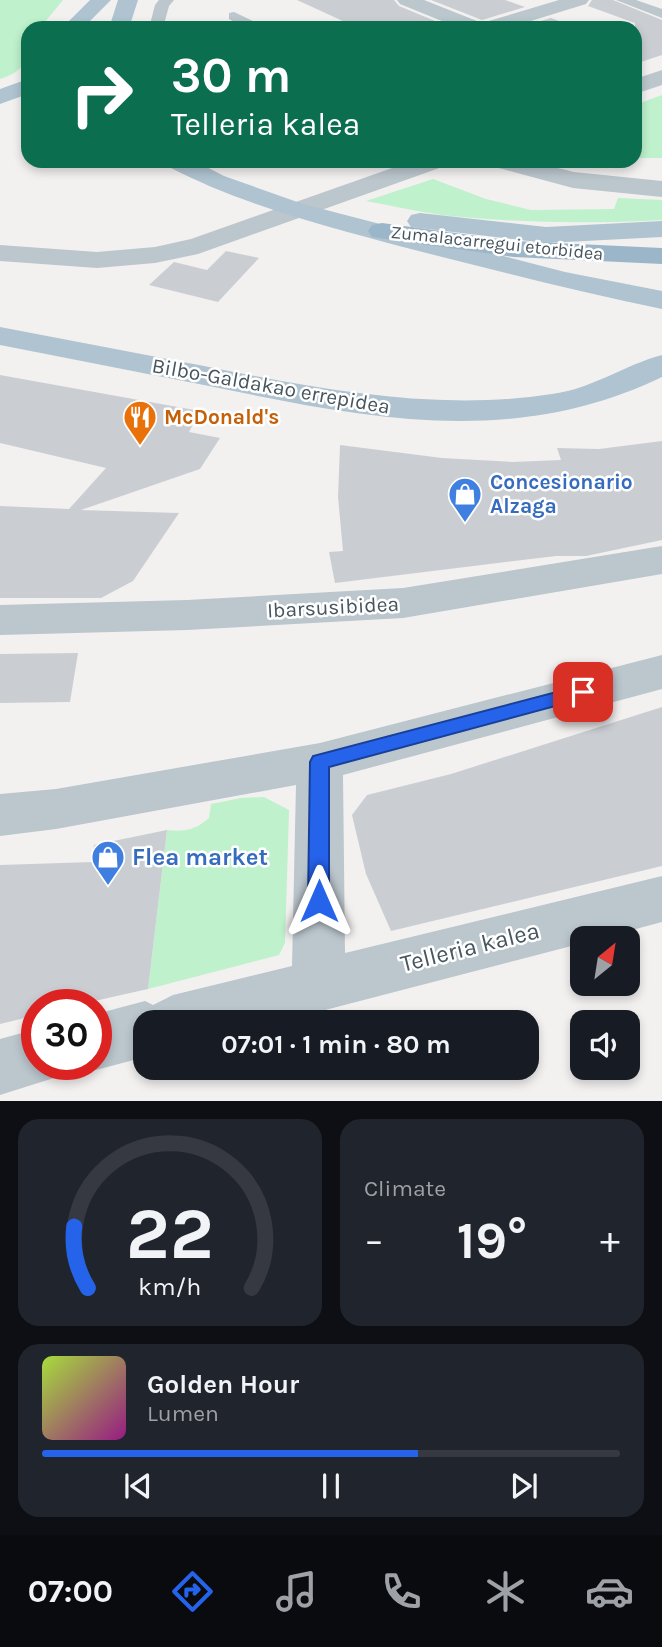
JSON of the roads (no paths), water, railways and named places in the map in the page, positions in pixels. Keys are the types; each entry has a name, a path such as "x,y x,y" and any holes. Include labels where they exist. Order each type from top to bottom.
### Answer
{"highway":[{"name":"Zumalacarregui etorbidea","path":"382,231 513,248 662,256"},
{"name":"Zumalacarregui etorbidea","path":"546,235 662,240"}],"main road":[{"path":"80,21 104,0"},
{"path":"98,21 104,0"},
{"path":"121,21 128,0"},
{"path":"0,100 21,90"},
{"path":"0,100 21,99"},
{"name":"Zumalacarregui etorbidea","path":"190,168 248,194 294,209 382,231"},
{"name":"Zumalacarregui etorbidea","path":"231,168 267,183 364,211 461,227 546,235"},
{"path":"546,235 662,229"},
{"path":"382,231 527,271 662,300"},
{"name":"Bilbo-Galdakao errepidea","path":"0,336 336,401 403,409 498,411 543,407 621,384 662,365"}],"street":[{"path":"158,21 162,5 167,0"},
{"path":"407,0 460,21"},
{"path":"510,21 579,0"},
{"path":"623,0 662,14"},
{"path":"234,16 243,21"},
{"path":"642,84 662,76"},
{"path":"0,253 97,260 155,255 216,241 256,228 380,168"},
{"path":"527,168 573,180 662,189"},
{"name":"Ibarsusibidea","path":"0,620 187,615 403,603 662,560"},
{"path":"0,815 56,809 320,762 662,671"},
{"path":"318,984 320,762"},
{"name":"Telleria kalea","path":"219,1010 662,899"},
{"path":"112,1038 133,1032"},
{"path":"0,1067 21,1062"}],"place":[{"name":"McDonald's","path":"140,447"},
{"name":"Concesionario Alzaga","path":"465,524"},
{"name":"Flea market","path":"108,887"}]}
